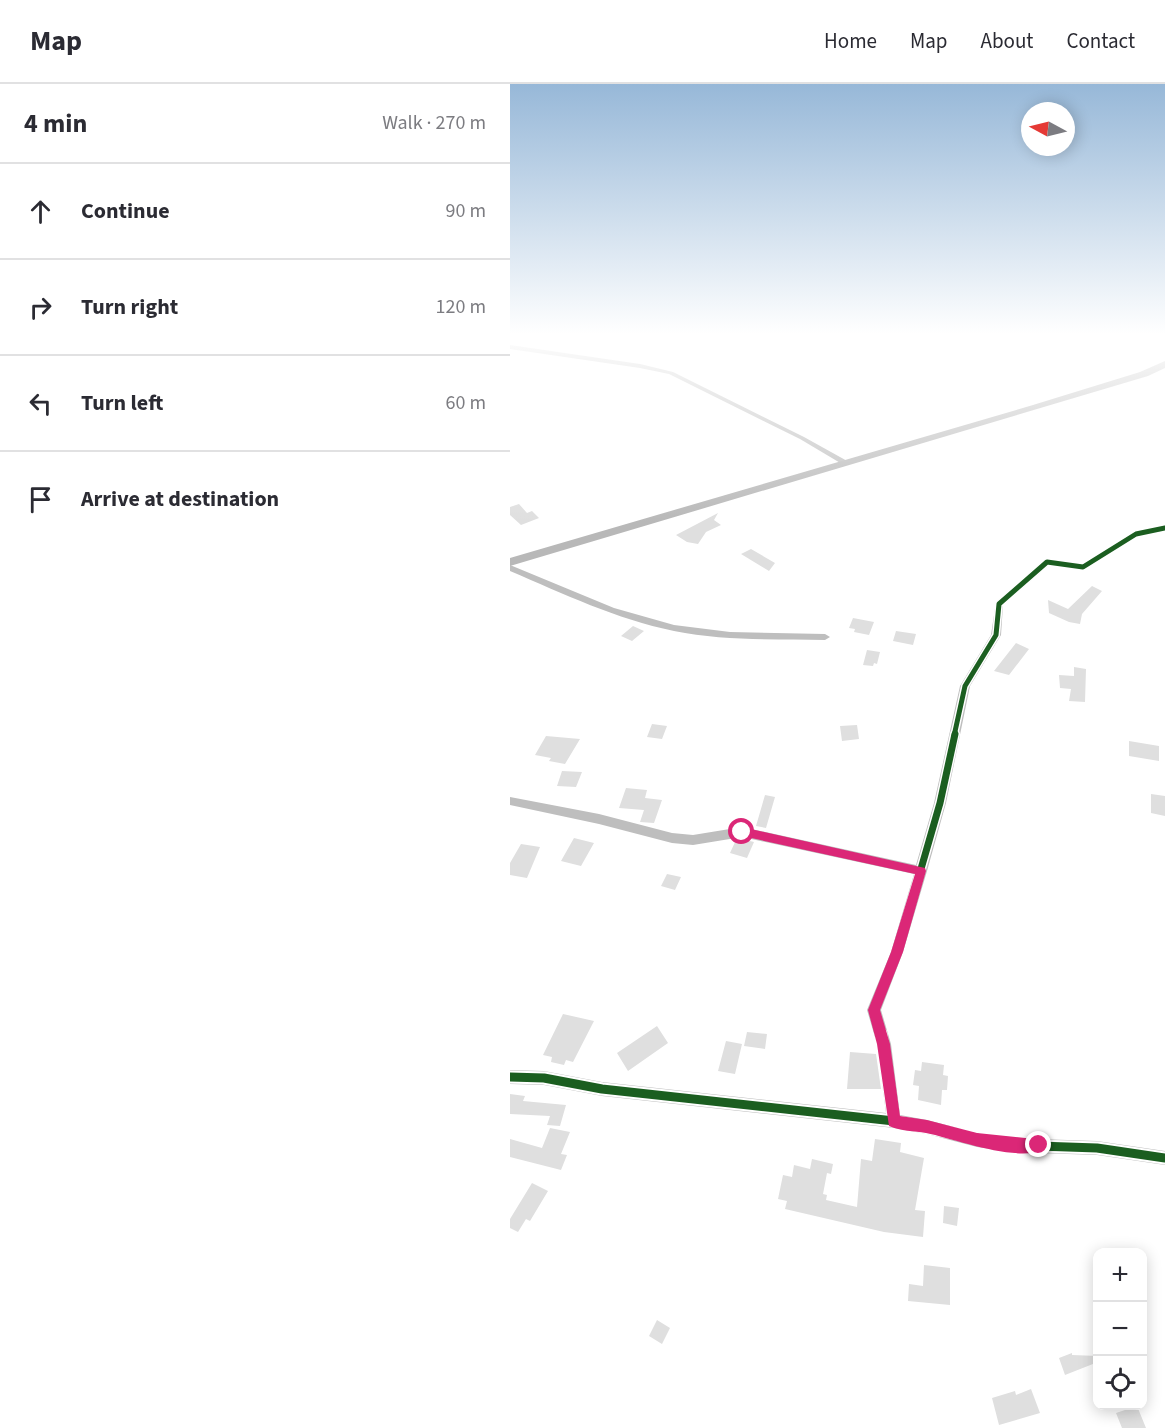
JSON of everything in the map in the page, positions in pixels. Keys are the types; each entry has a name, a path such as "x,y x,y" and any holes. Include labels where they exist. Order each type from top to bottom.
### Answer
{"main road":[{"path":"510,562 1070,397"}],"street":[{"path":"719,397 845,462"},
{"path":"894,1121 884,1044 874,1010 897,952 921,871 940,803 965,686 996,635 999,603 1047,562 1083,567 1136,534 1165,528"},
{"path":"510,568 607,607 671,627 704,632 825,637"},
{"path":"510,801 599,819 672,838 693,840 742,832 921,871"},
{"path":"510,1077 544,1078 614,1091 894,1121 1010,1145 1097,1148 1165,1158"}],"building":[{"path":"519,504 527,513 532,511 539,518 521,525 510,515 510,507"},
{"path":"718,513 714,520 721,525 706,532 698,544 687,542 676,535"},
{"path":"751,549 775,563 769,571 741,554"},
{"path":"1092,586 1102,591 1082,614 1080,624 1049,613 1048,600 1068,609"},
{"path":"853,618 874,622 869,635 854,632 855,629 849,628"},
{"path":"633,626 644,631 632,641 621,636"},
{"path":"896,631 916,634 913,645 893,641"},
{"path":"1016,643 1029,649 1009,675 994,671"},
{"path":"867,650 880,652 877,664 863,665"},
{"path":"1074,667 1086,669 1085,702 1069,701 1071,689 1060,688 1059,675 1074,676"},
{"path":"652,724 667,726 662,739 647,737"},
{"path":"857,725 859,739 842,741 840,726"},
{"path":"546,736 580,739 565,764 535,755"},
{"path":"1129,741 1159,746 1159,761 1129,756"},
{"path":"562,771 582,772 576,787 557,786"},
{"path":"626,788 647,790 645,798 662,800 654,823 640,822 644,810 619,808"},
{"path":"1151,794 1165,796 1165,816 1151,813"},
{"path":"765,795 775,797 766,828 756,826"},
{"path":"574,838 594,843 581,866 561,861"},
{"path":"736,840 754,842 747,858 730,853"},
{"path":"521,844 540,847 527,878 510,875 510,863"},
{"path":"667,874 681,877 675,890 661,886"},
{"path":"563,1014 594,1021 573,1062 566,1060 564,1065 551,1062 552,1057 543,1055"},
{"path":"657,1026 668,1043 628,1071 617,1053"},
{"path":"747,1032 767,1034 765,1049 744,1046"},
{"path":"726,1041 742,1044 735,1074 718,1071"},
{"path":"850,1052 876,1054 881,1089 847,1089"},
{"path":"922,1062 944,1065 943,1075 948,1076 947,1090 942,1090 941,1105 918,1100 919,1086 913,1085 915,1070 921,1071"},
{"path":"510,1094 525,1096 523,1101 566,1105 560,1126 547,1125 550,1116 510,1114"},
{"path":"550,1128 570,1132 561,1154 567,1155 561,1170 510,1157 510,1139 542,1148"},
{"path":"875,1139 901,1143 900,1152 924,1158 915,1210 925,1211 923,1237 884,1232 785,1209 787,1201 778,1199 783,1175 792,1177 794,1165 810,1169 812,1159 833,1164 831,1174 827,1173 823,1194 827,1195 826,1200 857,1207 861,1159 872,1161"},
{"path":"532,1183 548,1191 530,1221 526,1219 518,1232 510,1228 510,1219"},
{"path":"944,1206 959,1208 957,1226 943,1223"},
{"path":"924,1265 950,1268 950,1305 908,1301 909,1284 923,1286"},
{"path":"657,1320 670,1328 662,1344 649,1336"},
{"path":"1072,1353 1072,1355 1093,1356 1093,1364 1065,1375 1059,1358"},
{"path":"1031,1389 1040,1413 999,1425 992,1398 1015,1391 1016,1395"},
{"path":"1139,1410 1146,1428 1122,1428 1116,1413"}],"cycle path":[{"path":"894,1121 884,1044 874,1010 897,952 940,803 965,686 996,635 999,604 1047,562 1083,567 1136,534 1165,528"},
{"path":"510,1077 544,1078 602,1089 894,1121 1010,1145 1097,1148 1165,1158"}],"route":[{"path":"742,832 921,871 897,952 874,1010 884,1044 894,1121 927,1126 977,1140 1010,1145 1039,1145"}]}
